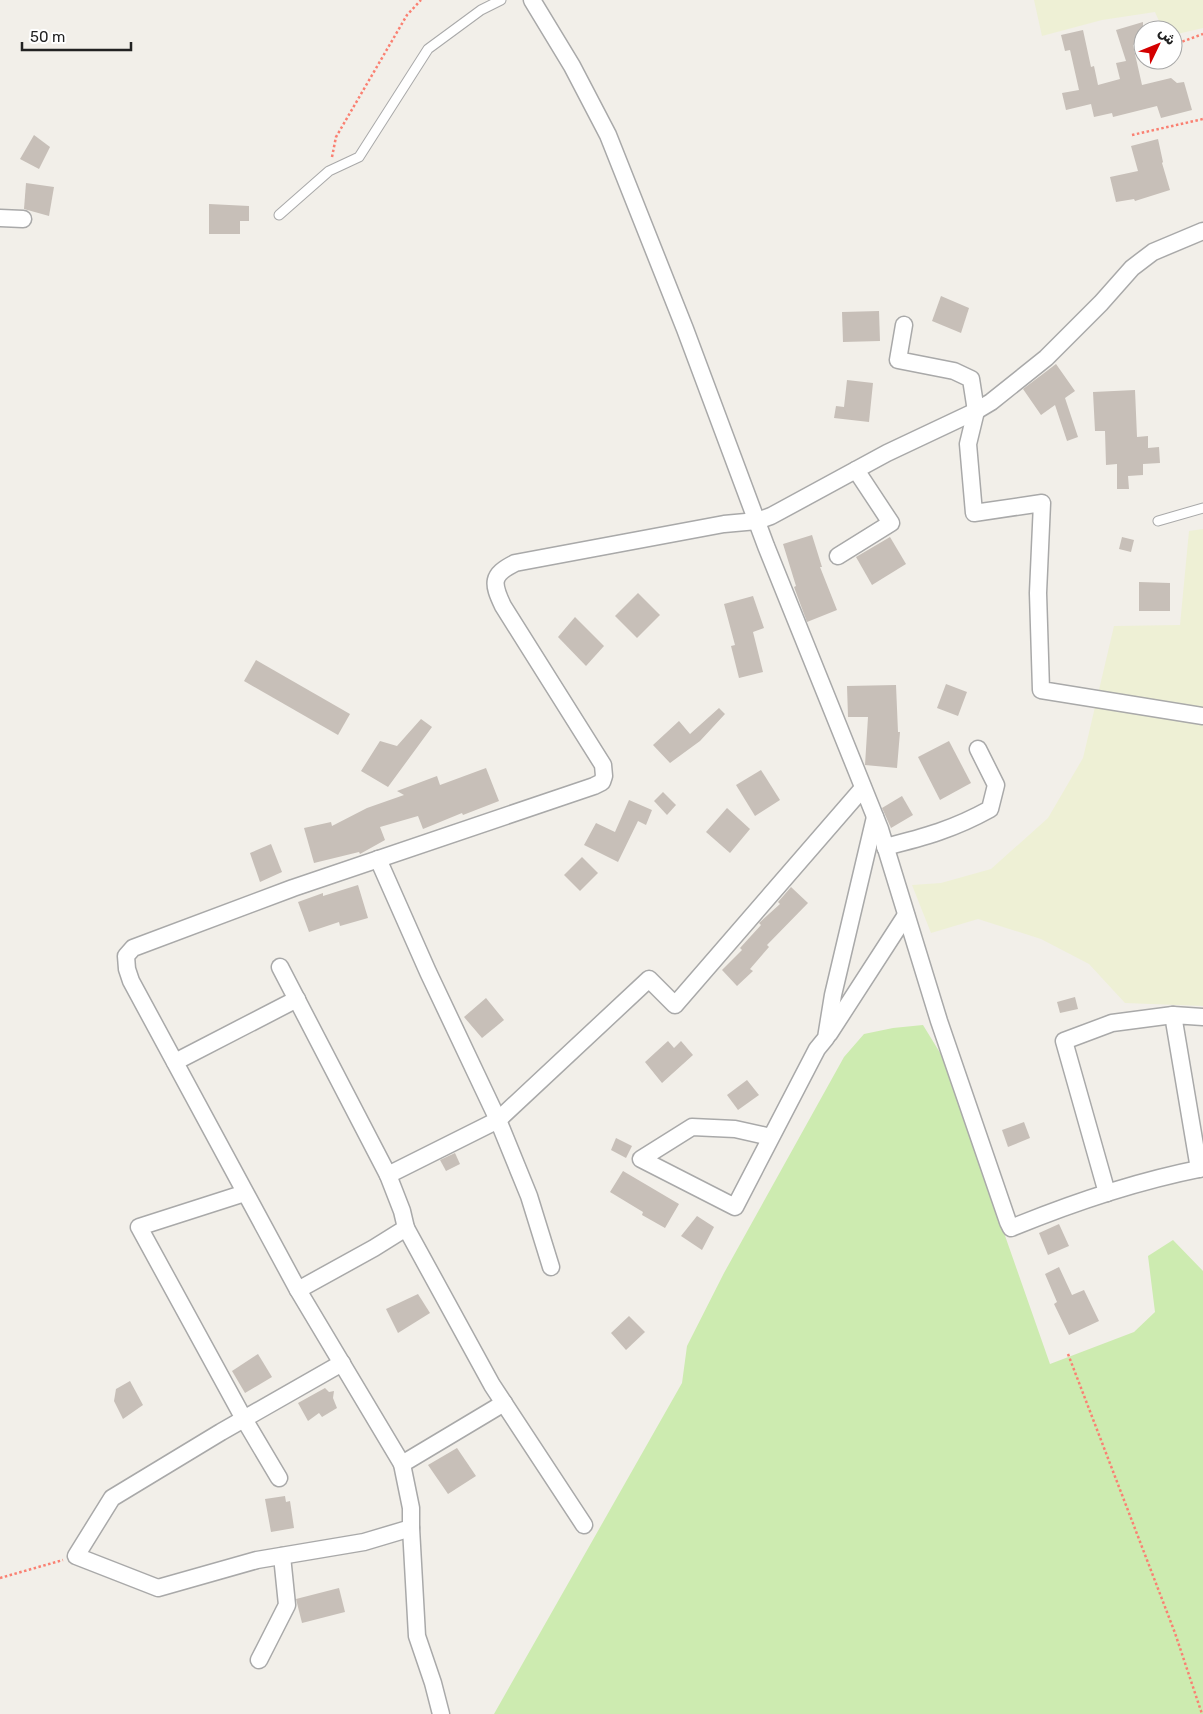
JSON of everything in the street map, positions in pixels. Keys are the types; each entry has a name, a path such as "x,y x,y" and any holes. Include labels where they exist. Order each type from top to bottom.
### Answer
{"street":[{"path":"532,0 572,66 608,135 685,329 769,555 875,817 939,1021 1008,1222 1012,1228 1107,1193 1201,1168 1173,1015"},
{"path":"0,218 23,220"},
{"path":"441,1714 417,1636 411,1508 402,1464 298,1290 245,1193 131,981 127,970 126,956 133,948 293,888 602,782 604,776 603,765 496,592 496,580 501,570 515,563 724,524 757,521 771,516 913,440 976,411 991,402 1046,358 1101,303 1132,268 1153,252 1203,231"},
{"path":"904,325 898,360 954,371 971,379 976,411 968,444 974,513 1042,503 1038,593 1041,690 1203,716"},
{"path":"838,556 891,523 856,470"},
{"path":"885,847 928,836 966,822 990,809 996,784 978,749"},
{"path":"388,1175 498,1120 649,979 675,1005 863,788"},
{"path":"826,1038 833,995 875,817"},
{"path":"378,859 428,972 498,1120 529,1196 551,1267"},
{"path":"771,1137 736,1129 692,1127 641,1159 735,1208 817,1050 906,915"},
{"path":"280,967 388,1175 402,1210 406,1228 492,1385 584,1524"},
{"path":"175,1062 296,998"},
{"path":"1107,1193 1064,1041 1112,1023 1173,1015 1203,1016"},
{"path":"245,1193 139,1227 278,1478"},
{"path":"298,1290 406,1228"},
{"path":"342,1364 244,1419 112,1498 76,1556 158,1588 257,1560 364,1542 411,1528"},
{"path":"402,1464 504,1403"},
{"path":"259,1660 287,1605 282,1556"}],"lane":[{"path":"279,216 329,171 359,157 428,49 481,10 501,0"},
{"path":"1158,521 1203,508"}],"path":[{"path":"329,171 336,137 407,15 421,0"},
{"path":"1183,41 1203,34"},
{"path":"1132,135 1203,119"},
{"path":"1068,1354 1174,1633 1202,1714"},
{"path":"0,1578 76,1556"}],"green space":[{"path":"1034,0 1203,0 1203,28 1183,33 1183,20 1159,20 1155,12 1102,20 1042,36"},
{"path":"1203,529 1203,1006 1125,1003 1089,964 1041,939 978,919 931,933 912,885 941,883 991,869 1048,818 1083,758 1114,626 1180,625 1189,531"},
{"path":"923,1025 942,1056 1050,1364 1134,1332 1155,1312 1148,1256 1173,1240 1203,1271 1203,1714 494,1714 682,1383 687,1346 724,1273 844,1057 864,1034 893,1028"}],"building":[{"path":"1133,25 1133,70 1139,70 1142,85 1171,78 1177,83 1184,82 1192,110 1161,118 1157,106 1113,117 1112,113 1094,117 1091,104 1066,110 1062,93 1079,90 1070,50 1065,51 1061,35 1083,30 1091,67 1094,66 1098,85 1120,79 1116,63 1126,61 1116,30"},
{"path":"34,135 50,147 39,169 20,159"},
{"path":"1158,139 1162,163 1170,190 1135,201 1134,199 1116,202 1110,177 1138,171 1131,146"},
{"path":"26,183 54,187 49,216 24,209"},
{"path":"209,204 249,206 249,221 240,221 240,234 209,234"},
{"path":"941,296 969,308 961,333 932,321"},
{"path":"879,311 880,341 843,342 842,312"},
{"path":"1056,364 1075,391 1065,398 1078,437 1067,441 1055,405 1041,415 1023,389"},
{"path":"847,380 873,383 869,422 834,418 836,406 844,407"},
{"path":"1135,390 1137,437 1148,436 1148,448 1159,447 1160,463 1143,464 1143,475 1128,476 1129,489 1117,489 1117,464 1106,465 1105,431 1095,431 1093,392"},
{"path":"812,535 822,567 820,567 837,610 807,622 794,587 796,586 783,544"},
{"path":"890,537 906,564 872,585 856,557"},
{"path":"1122,537 1134,540 1131,552 1119,549"},
{"path":"1139,582 1170,583 1170,611 1139,611"},
{"path":"638,593 660,615 637,638 615,616"},
{"path":"753,596 764,628 753,632 763,672 739,678 731,646 735,645 724,604"},
{"path":"575,617 604,646 586,666 558,637"},
{"path":"256,660 350,714 338,735 244,681"},
{"path":"946,684 967,692 958,716 937,708"},
{"path":"896,685 898,732 900,732 897,768 865,765 868,717 848,717 847,686"},
{"path":"719,708 725,714 700,741 670,763 653,745 679,721 690,734"},
{"path":"421,719 432,727 388,787 361,771 380,741 397,746"},
{"path":"949,741 971,783 940,800 918,757"},
{"path":"486,768 499,801 463,815 462,813 423,829 418,816 380,827 385,840 360,854 359,852 314,863 304,828 331,822 332,826 367,808 404,795 397,791 437,776 440,785"},
{"path":"761,770 780,800 755,816 736,785"},
{"path":"663,792 676,805 667,815 654,801"},
{"path":"902,796 913,815 891,828 882,808"},
{"path":"629,800 652,810 646,825 638,821 618,862 584,845 596,823 615,832"},
{"path":"727,808 750,829 730,853 706,832"},
{"path":"271,844 282,872 260,882 250,853"},
{"path":"582,857 598,873 580,891 564,875"},
{"path":"358,885 368,918 340,926 339,922 309,932 298,902 323,893 323,896"},
{"path":"791,887 808,903 767,945 769,947 750,969 753,971 737,986 722,970 742,950 740,948 761,925 759,923 780,904 778,902"},
{"path":"1075,997 1078,1009 1060,1013 1057,1002"},
{"path":"486,998 504,1020 482,1038 464,1017"},
{"path":"668,1041 674,1048 681,1041 693,1055 662,1083 645,1062"},
{"path":"747,1080 759,1095 738,1110 727,1095"},
{"path":"1024,1122 1030,1138 1008,1147 1002,1130"},
{"path":"616,1138 632,1146 626,1158 611,1150"},
{"path":"455,1153 460,1164 446,1171 440,1160"},
{"path":"623,1171 679,1204 665,1228 642,1215 643,1212 610,1192"},
{"path":"697,1216 714,1227 702,1250 681,1236"},
{"path":"1059,1224 1069,1246 1048,1255 1039,1233"},
{"path":"1059,1267 1072,1295 1084,1290 1099,1321 1069,1335 1054,1304 1057,1302 1045,1274"},
{"path":"418,1294 430,1313 398,1333 386,1309"},
{"path":"629,1316 645,1332 626,1350 611,1333"},
{"path":"258,1354 272,1377 245,1393 232,1371"},
{"path":"130,1381 143,1405 123,1419 114,1401 116,1389"},
{"path":"325,1388 329,1392 334,1391 333,1398 337,1408 322,1417 319,1413 308,1421 298,1403"},
{"path":"457,1448 476,1476 448,1494 428,1465"},
{"path":"285,1496 286,1502 290,1501 294,1528 271,1532 265,1499"},
{"path":"339,1588 345,1612 302,1623 296,1599"}]}
